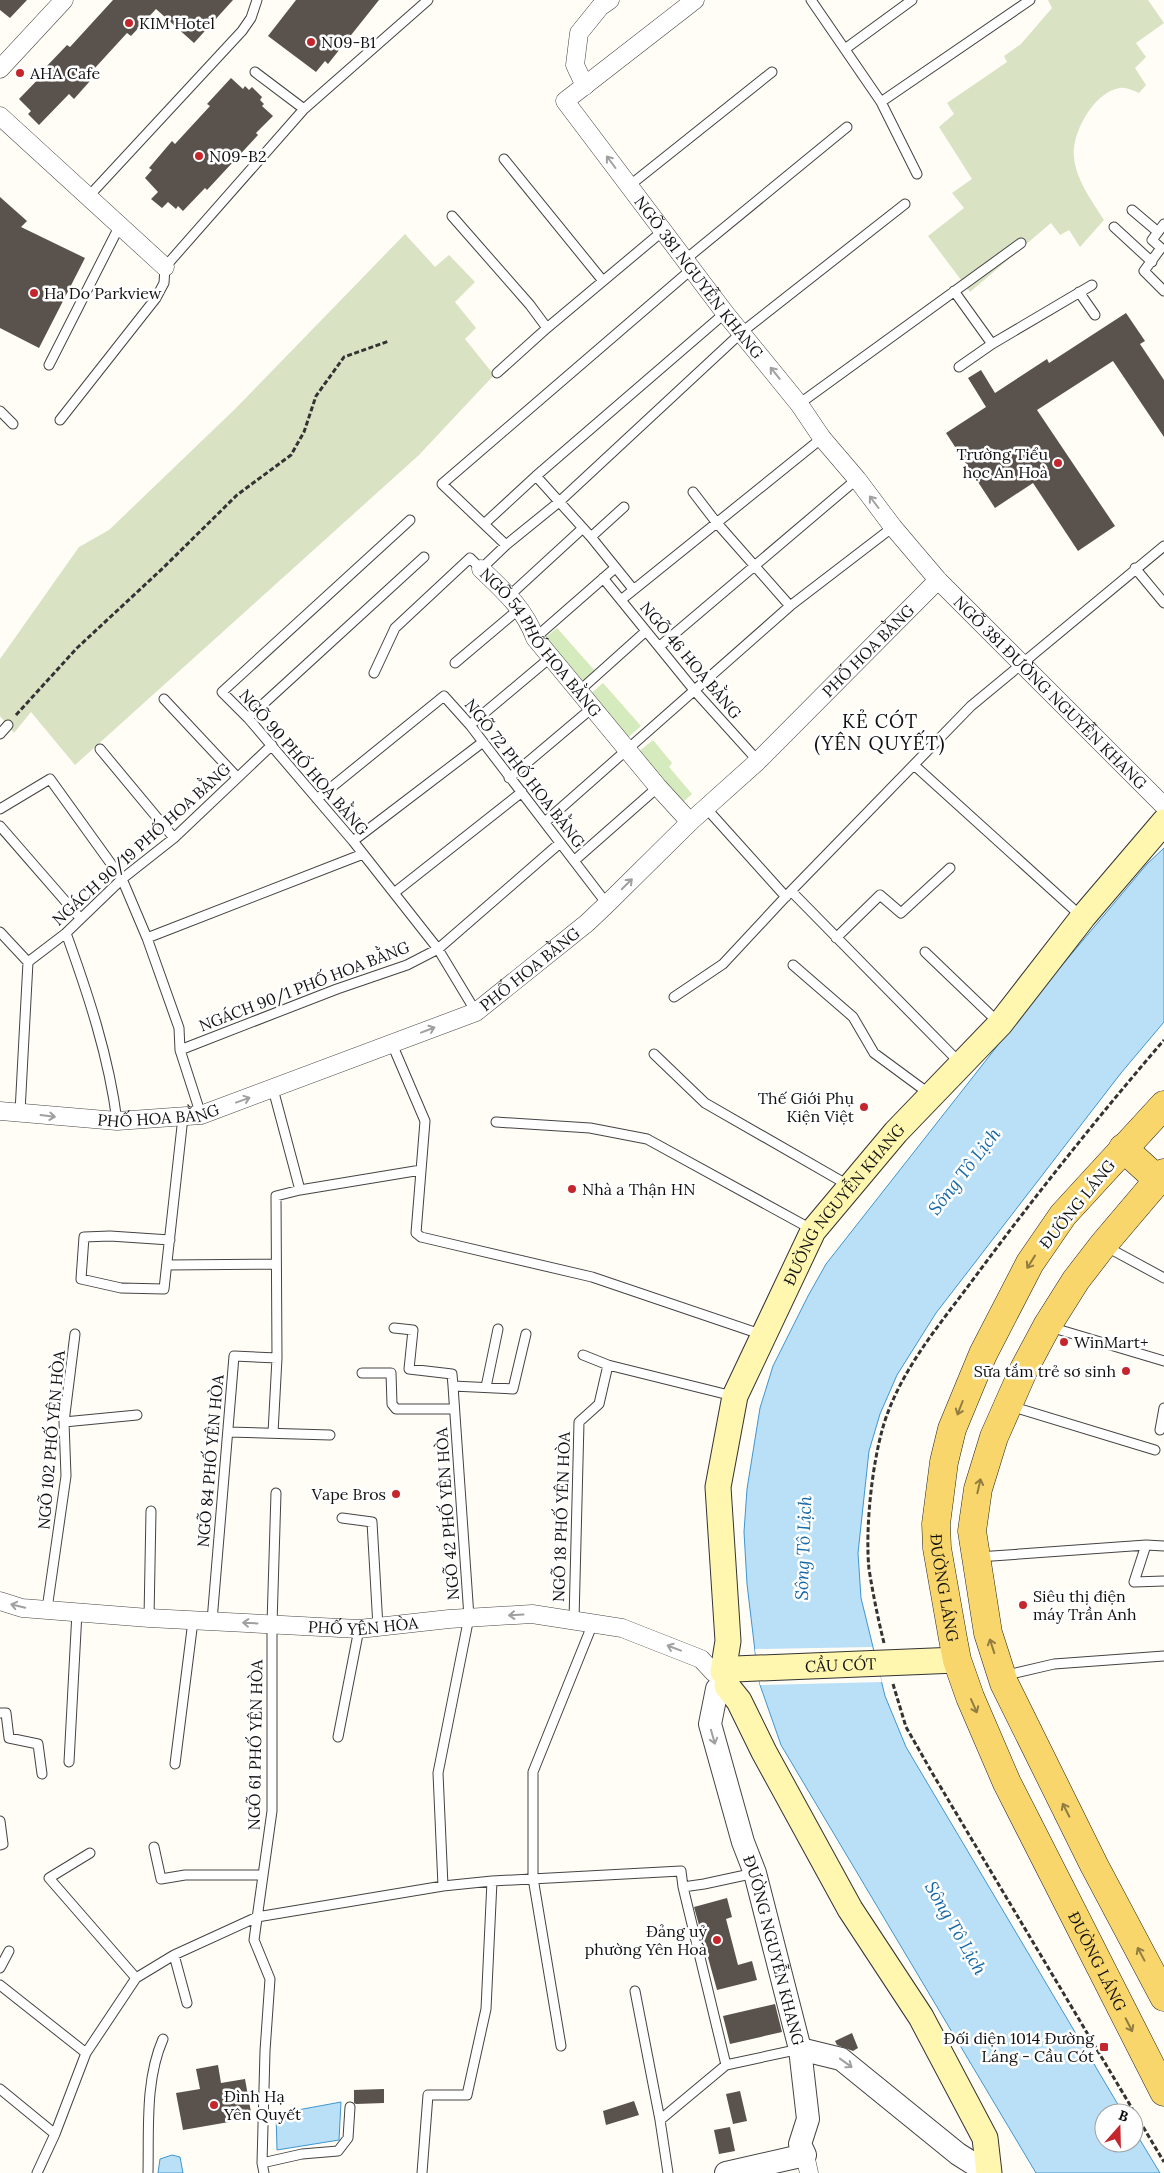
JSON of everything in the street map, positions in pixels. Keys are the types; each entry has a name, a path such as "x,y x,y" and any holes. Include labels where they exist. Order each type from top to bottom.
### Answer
{"main road":[{"name":"ĐƯỜNG NGUYỄN KHANG","path":"989,2173 985,2138 921,2018 850,1909 764,1752 739,1700 722,1679 728,1641 718,1487 735,1396 813,1230 896,1132 960,1063 1000,1024 1082,917 1164,822"},
{"name":"ĐƯỜNG LÁNG","path":"1164,1105 1122,1148 1063,1215 1030,1263 983,1354 952,1429 941,1478 936,1524 938,1548 958,1660 970,1697 1007,1783 1164,2092"},
{"path":"1122,1148 1161,1177"},
{"name":"ĐƯỜNG LÁNG","path":"1161,1177 1076,1280 1047,1326 994,1437 978,1490 972,1531 988,1633 1002,1676 1046,1771 1164,1997"},
{"name":"CẦU CÓT","path":"722,1679 735,1669 958,1660"},
{"path":"1057,1883 1094,1865"}],"street":[{"path":"0,69 64,0"},
{"path":"585,86 575,66 579,32 600,8 610,0"},
{"name":"NGÕ 381 NGUYỄN KHANG","path":"695,0 565,101 725,313 799,404 822,438 938,580"},
{"path":"0,116 120,224 165,268"},
{"name":"NGÕ 54 PHỐ HOA BẰNG","path":"481,569 529,621 535,638 578,692 690,822"},
{"name":"NGÕ 381 ĐƯỜNG NGUYỄN KHANG","path":"938,580 1164,806"},
{"name":"PHỐ HOA BẰNG","path":"0,1111 117,1121 201,1115 476,1012 607,904 690,822 758,760 938,580"},
{"name":"PHỐ YÊN HÒA","path":"0,1601 22,1608 149,1618 360,1629 469,1617 532,1614 622,1628 701,1659 722,1679"},
{"name":"ĐƯỜNG NGUYỄN KHANG","path":"722,1679 710,1724 743,1842 755,1873 800,2049 841,2059 958,2154 989,2173"},
{"path":"726,2173 807,2164 800,2144 808,2119 800,2049"}],"lane":[{"path":"89,196 242,31 251,18 257,0"},
{"path":"60,420 156,298 164,283 165,268 304,109 428,0"},
{"path":"811,0 881,102 917,174"},
{"path":"845,49 912,0"},
{"path":"881,102 1030,0"},
{"path":"255,72 304,109"},
{"path":"629,186 772,72"},
{"path":"506,545 442,484 689,264 847,128"},
{"path":"504,159 603,281"},
{"path":"481,569 506,545 559,502 742,332 905,204"},
{"path":"1132,210 1158,232"},
{"path":"452,216 524,297 547,328"},
{"path":"49,365 120,224"},
{"path":"1164,224 1152,240 1161,248 1144,272 1164,291"},
{"path":"1114,227 1152,262"},
{"path":"497,373 547,328 664,230"},
{"path":"799,404 1021,243"},
{"path":"959,367 992,344 1092,285"},
{"path":"954,291 992,344"},
{"path":"1079,292 1095,315"},
{"path":"484,524 536,476 725,313"},
{"path":"0,411 13,424"},
{"path":"622,600 633,589 822,438"},
{"path":"536,476 592,537 633,589"},
{"path":"660,646 856,479"},
{"path":"693,492 716,522 790,606"},
{"path":"592,537 624,507"},
{"name":"NGÕ 90 PHỐ HOA BẰNG","path":"410,520 222,692 272,745 353,841 438,949 476,1012"},
{"path":"545,822 790,606 893,527"},
{"path":"455,663 584,528"},
{"path":"674,998 723,964 971,706 1135,568 1164,546"},
{"path":"248,718 424,556"},
{"name":"NGÕ 54 PHỐ HOA BẰNG","path":"374,673 395,628 470,558 481,569"},
{"path":"535,638 615,568"},
{"path":"1135,568 1164,603"},
{"name":"NGÕ 46 HOA BẰNG","path":"603,578 694,690 758,760"},
{"path":"578,692 646,631"},
{"path":"470,725 551,657"},
{"name":"NGÕ 72 PHỐ HOA BẰNG","path":"317,799 444,696 470,725 607,904"},
{"path":"164,698 237,777"},
{"path":"509,778 592,708"},
{"path":"0,734 8,725"},
{"path":"353,841 483,742"},
{"name":"NGÁCH 90/19 PHỐ HOA BẰNG","path":"28,962 66,933 122,879 174,838 272,745"},
{"path":"100,749 174,838"},
{"path":"914,765 1082,917"},
{"path":"0,809 50,779 122,879 147,938 178,1028 180,1050 201,1115"},
{"path":"575,860 658,787"},
{"path":"394,894 522,792"},
{"path":"706,808 789,894 836,938 960,1063"},
{"path":"0,826 80,918"},
{"name":"NGÁCH 90/1 PHỐ HOA BẰNG","path":"180,1050 336,989 407,965 438,949 560,843"},
{"path":"147,938 363,854"},
{"path":"836,938 880,896 901,914 950,868"},
{"path":"0,932 28,962 20,1112"},
{"path":"66,933 85,984 113,1086 117,1121"},
{"path":"925,952 1000,1024"},
{"path":"794,965 853,1017 874,1053 931,1095"},
{"path":"392,1044 425,1121 416,1233 421,1236 592,1277 763,1335"},
{"path":"654,1054 705,1103 851,1186"},
{"path":"273,1089 300,1190"},
{"path":"170,1240 110,1236 84,1237 81,1279 121,1288 164,1289 170,1240 183,1117"},
{"path":"496,1122 590,1128 648,1139 813,1230"},
{"path":"274,1434 277,1358 276,1196 300,1190 421,1170"},
{"path":"1103,1245 1164,1278"},
{"path":"167,1265 276,1264"},
{"path":"1047,1326 1164,1361"},
{"path":"394,1328 412,1330 409,1369 452,1374 453,1386 513,1389 526,1334"},
{"path":"486,1387 498,1330"},
{"name":"NGÕ 102 PHỐ YÊN HÒA","path":"47,1609 66,1476 64,1422 75,1334"},
{"path":"508,1388 517,1352"},
{"path":"583,1355 608,1365 735,1396"},
{"name":"NGÕ 84 PHỐ YÊN HÒA","path":"212,1621 234,1356 277,1358"},
{"name":"NGÕ 18 PHỐ YÊN HÒA","path":"574,1620 579,1422 599,1404 608,1365"},
{"name":"NGÕ 42 PHỐ YÊN HÒA","path":"362,1373 391,1373 392,1404 396,1409 454,1409"},
{"name":"NGÕ 42 PHỐ YÊN HÒA","path":"443,1886 438,1773 469,1617 453,1386"},
{"path":"1008,1405 1155,1450"},
{"path":"1160,1430 1164,1408"},
{"path":"64,1422 137,1415"},
{"path":"228,1432 330,1435"},
{"name":"NGÕ 61 PHỐ YÊN HÒA","path":"264,2173 262,2162 265,2051 270,1979 254,1940 272,1811 272,1624 276,1494"},
{"path":"149,1618 151,1510"},
{"path":"342,1518 372,1522 378,1627"},
{"path":"975,1557 1146,1544 1164,1546"},
{"path":"1146,1544 1134,1582 1164,1581"},
{"path":"69,1762 77,1612"},
{"path":"175,1764 193,1621"},
{"path":"560,2046 532,1878 533,1772 593,1623"},
{"path":"338,1737 360,1629"},
{"path":"1002,1676 1054,1664 1164,1656"},
{"path":"0,1714 6,1713 9,1738 38,1744 42,1774"},
{"path":"0,1821 3,1844 0,1845"},
{"path":"154,1847 161,1879 185,1875 263,1875"},
{"path":"90,1853 49,1878 136,1978"},
{"path":"37,2173 55,2134 86,2053 136,1978 174,1955 257,1917 443,1886 532,1878 681,1871 683,1887 726,2065"},
{"path":"683,1887 755,1873"},
{"path":"422,2173 428,2095 467,2095 486,2009 492,1881"},
{"path":"0,1968 9,1950"},
{"path":"174,1955 187,2003"},
{"path":"0,1985 86,2053"},
{"path":"635,1991 660,2120 668,2173"},
{"path":"148,2173 150,2100 156,2057 163,2039"},
{"path":"660,2120 726,2065 800,2049"},
{"path":"0,2088 55,2134"},
{"path":"262,2162 302,2154 338,2151 348,2138 350,2106"}],"path":[{"path":"8,725 76,648 163,568 237,495 291,455 304,432 316,396 344,358 389,341"}],"green space":[{"path":"1048,0 1148,0 1164,23 1136,43 1146,57 1135,68 1146,85 1139,93 1120,88 1102,97 1086,115 1076,137 1074,147 1075,166 1085,190 1104,220 1080,247 1069,230 1060,235 1051,223 970,292 928,236 964,208 952,193 972,179 939,127 954,114 947,103 1007,62 1004,56 1021,44 1052,8"},
{"path":"405,234 435,267 449,255 475,282 455,302 476,328 465,339 494,375 419,455 75,765 31,712 14,733 0,716 0,659 79,547 109,530 235,409"},
{"path":"557,628 595,671 579,684 541,641"},
{"path":"603,683 641,726 625,740 587,697"},
{"path":"653,740 672,763 669,767 692,794 681,804 637,753"}],"water":[{"name":"Sông Tô Lịch","path":"1164,848 1164,1022 1121,1073 936,1313 897,1375 880,1414 869,1451 858,1553 861,1598 885,1696 906,1747 1117,2103 1094,2103 1094,2153 1144,2153 1144,2147 1160,2173 1036,2173 781,1745 760,1685 757,1668 747,1584 744,1532 747,1489 760,1408 773,1366 826,1264 1042,989 1147,864"},
{"path":"341,2102 339,2140 277,2150 276,2114"},
{"path":"172,2155 180,2157 183,2173 158,2173 160,2159"}],"pier":[{"path":"872,1647 882,1682 760,1685 755,1649"}],"building":[{"path":"0,0 27,0 10,18 0,10"},
{"path":"113,0 233,0 194,43 156,9 131,36 127,33 94,69 98,72 74,99 69,94 39,125 28,114 31,111 19,99 47,70 45,68 67,45 70,47"},
{"name":"N09-B1","path":"296,0 379,0 328,64 325,61 316,72 268,36"},
{"name":"N09-B2","path":"231,78 243,89 245,86 249,90 252,87 262,97 260,100 264,104 262,106 273,116 207,190 205,188 183,211 178,206 176,209 168,202 162,208 151,199 158,192 145,178 152,170 149,168 172,141 175,144 210,106 207,104"},
{"name":"Ha Do Parkview","path":"0,197 27,221 21,227 85,258 39,348 0,328"},
{"path":"1126,313 1145,341 1140,344 1164,380 1164,437 1113,361 1037,410 1115,526 1078,551 1033,483 995,508 946,433 986,407 968,378 981,370 995,393 1047,359 1049,363"},
{"name":"Đảng uỷ phường Yên Hoà","path":"727,1898 732,1917 726,1919 738,1965 752,1961 757,1980 717,1990 694,1907"},
{"path":"775,2004 782,2032 730,2044 723,2016"},
{"path":"852,2033 858,2048 853,2051 837,2045 835,2041"},
{"name":"Đình Hạ Yên Quyết","path":"218,2065 221,2083 245,2079 252,2118 183,2130 176,2093 200,2089 196,2069"},
{"path":"384,2089 384,2103 354,2103 354,2090"},
{"path":"740,2091 747,2121 733,2124 726,2094"},
{"path":"634,2101 639,2115 606,2125 603,2111"},
{"path":"730,2127 735,2151 719,2154 714,2130"}],"place":[{"name":"KIM Hotel","path":"129,23"},
{"name":"N09-B1","path":"311,42"},
{"name":"AHA Cafe","path":"20,73"},
{"name":"N09-B2","path":"199,156"},
{"name":"Ha Do Parkview","path":"34,293"},
{"name":"Trường Tiểu học An Hoà","path":"1058,463"},
{"name":"Thế Giới Phụ Kiện Việt","path":"864,1107"},
{"name":"Nhà a Thận HN","path":"572,1189"},
{"name":"WinMart+","path":"1064,1342"},
{"name":"Sữa tắm trẻ sơ sinh","path":"1126,1371"},
{"name":"Vape Bros","path":"396,1494"},
{"name":"Siêu thị điện máy Trần Anh","path":"1023,1605"},
{"name":"Đảng uỷ phường Yên Hoà","path":"717,1940"},
{"name":"Đối diện 1014 Đường Láng - Cầu Cót","path":"1104,2047"},
{"name":"Đình Hạ Yên Quyết","path":"214,2105"}],"district":[{"name":"KẺ CÓT (YÊN QUYẾT)","path":"880,732"}]}
